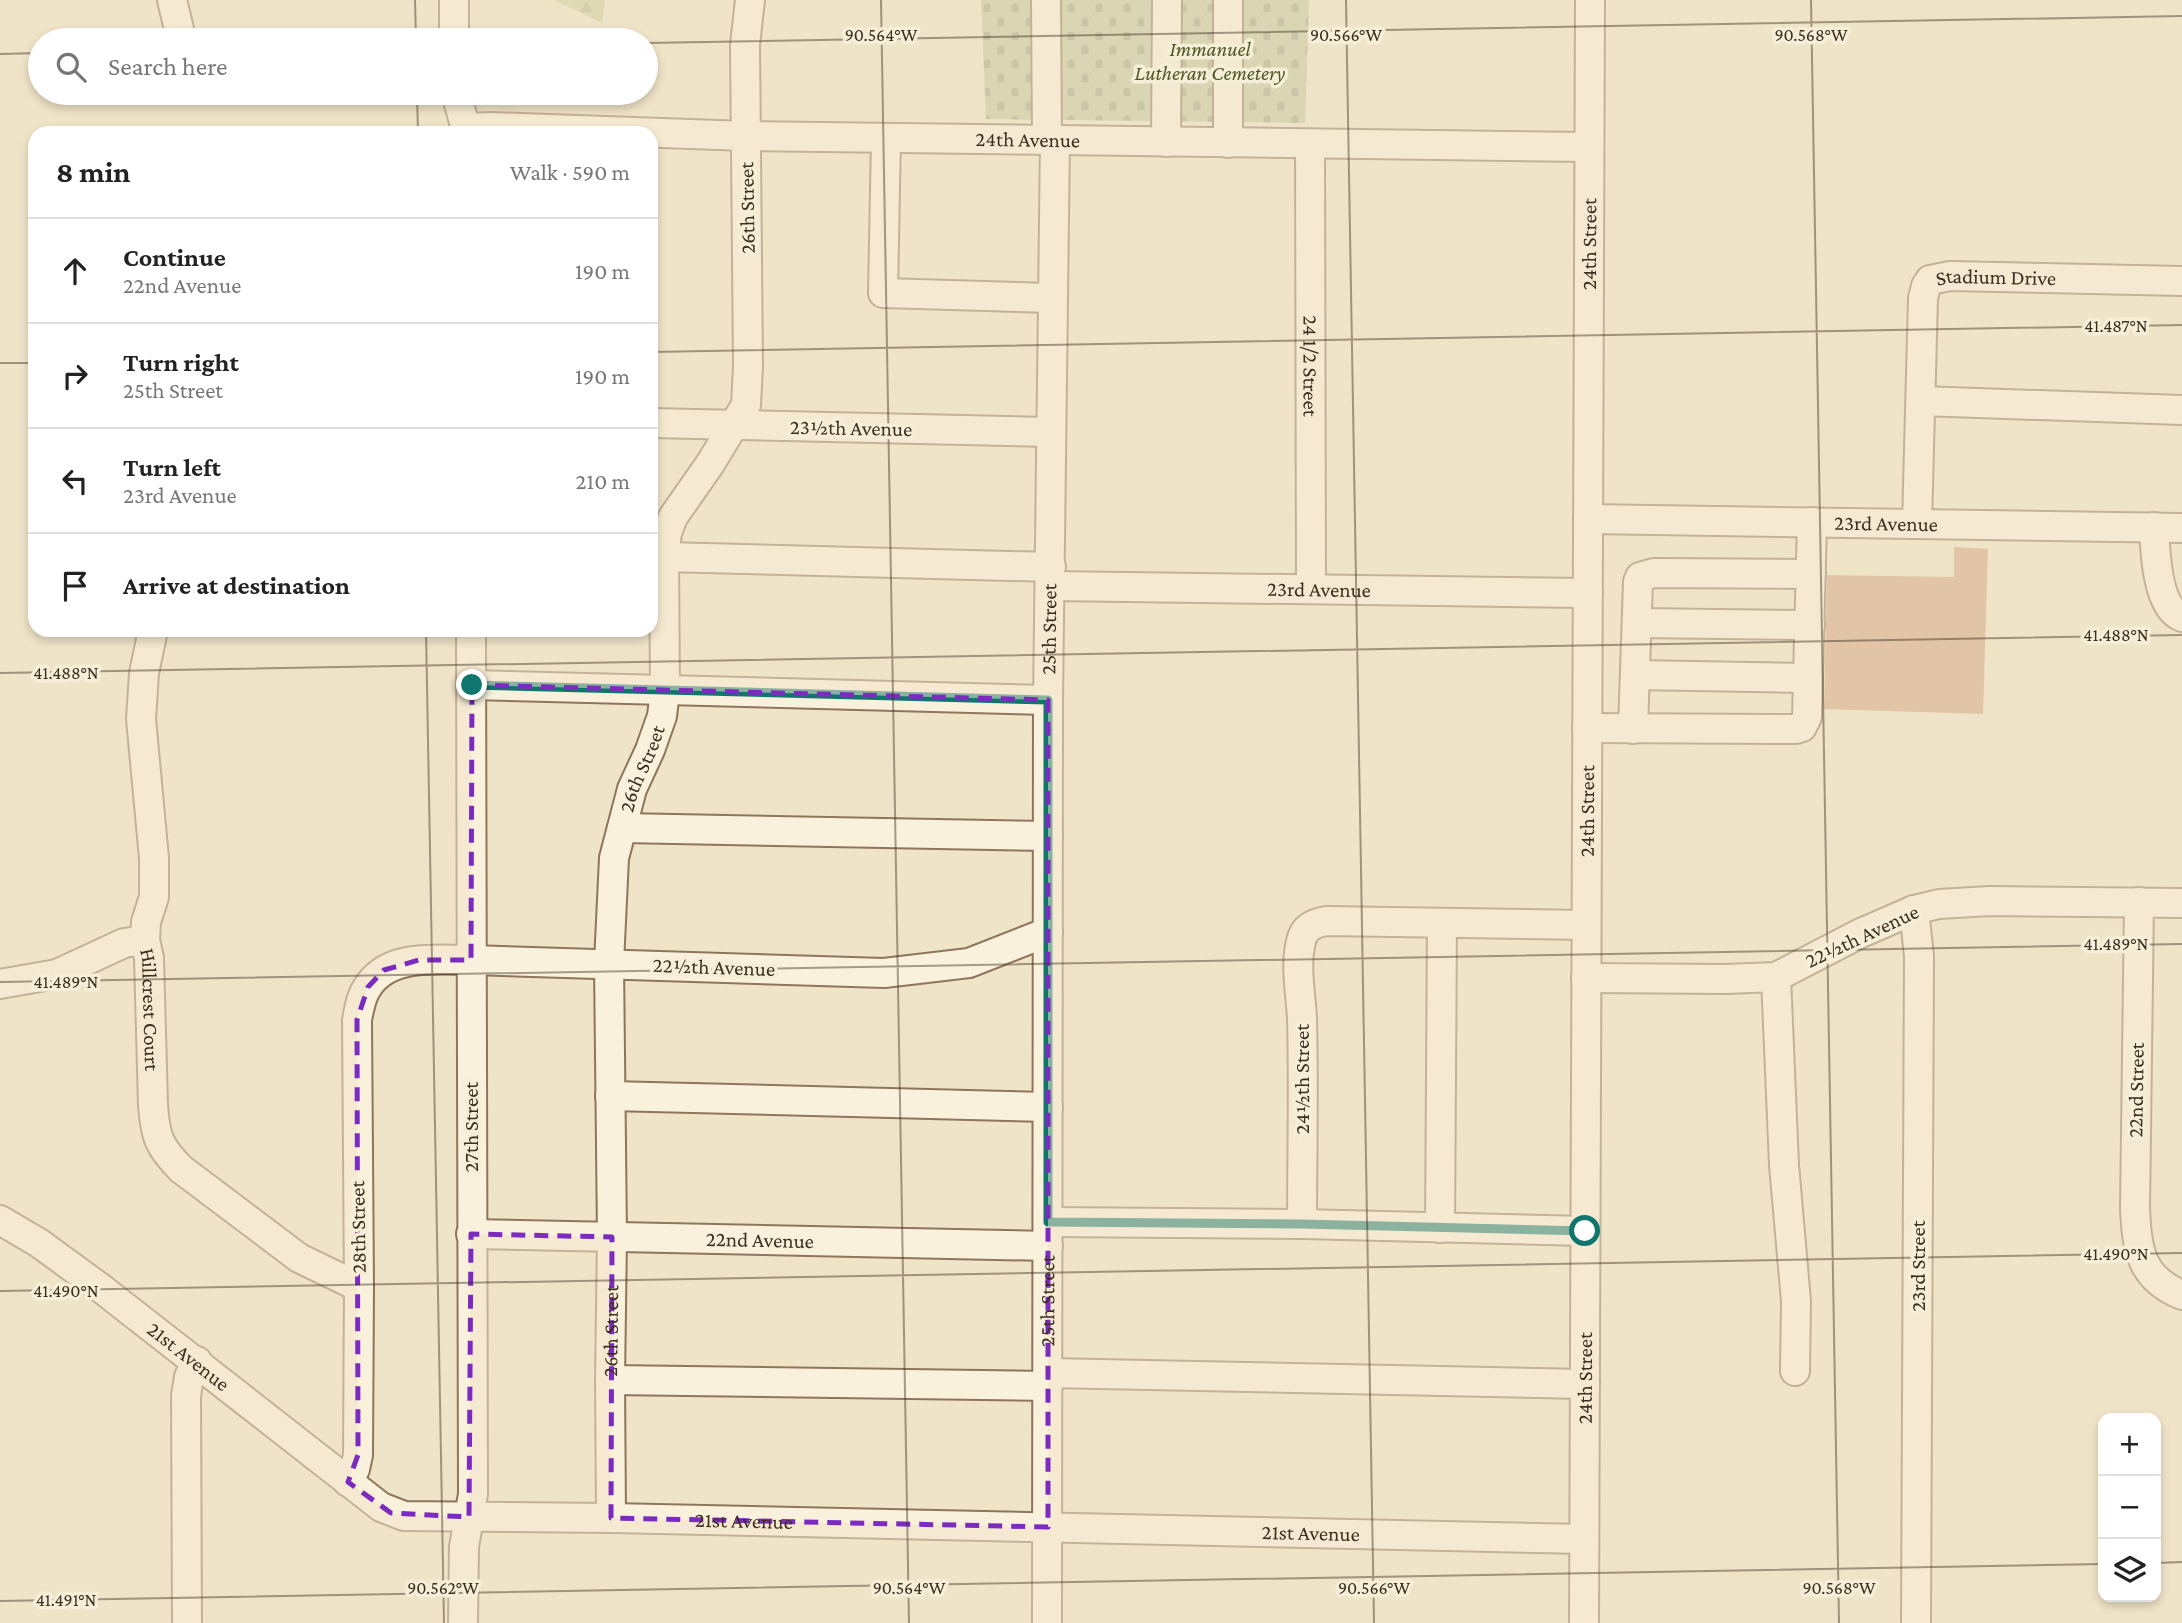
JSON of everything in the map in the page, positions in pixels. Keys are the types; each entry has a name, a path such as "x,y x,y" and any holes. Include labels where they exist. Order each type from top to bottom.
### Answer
{"street":[{"path":"172,0 178,28"},
{"path":"454,0 454,28"},
{"name":"26th Street","path":"611,1518 612,1237 608,963 614,858 632,789 658,730 665,691 664,557 667,533 673,517 746,405 745,45 750,0"},
{"name":"25th Street","path":"1046,0 1051,140 1046,1623"},
{"path":"1166,142 1167,0"},
{"path":"1228,0 1228,143"},
{"name":"24th Street","path":"1584,1623 1590,0"},
{"path":"459,105 465,126"},
{"name":"24th Avenue","path":"658,133 1589,147"},
{"path":"886,138 883,293 1051,298"},
{"name":"24 1/2 Street","path":"1311,144 1311,589"},
{"name":"Stadium Drive","path":"1917,524 1923,298 1930,280 1950,276 2182,281"},
{"path":"1920,401 2182,410"},
{"name":"23½th Avenue","path":"658,423 1050,432"},
{"name":"23rd Avenue","path":"1588,519 2182,528"},
{"path":"1587,729 1802,727 1807,717 1812,522"},
{"path":"2154,527 2155,552 2164,597 2175,614 2182,617"},
{"name":"23rd Avenue","path":"664,557 1311,589 1588,593"},
{"path":"1633,729 1640,577 1646,574 1811,574"},
{"path":"1636,623 1810,625"},
{"name":"Hillcrest Court","path":"152,637 141,701 154,858 154,897 146,922 145,940 149,958 154,1128 165,1153 204,1188 299,1258 359,1287"},
{"name":"27th Street","path":"463,1623 464,1547 473,1494 471,637"},
{"path":"1635,675 1808,678"},
{"path":"472,685 1048,700"},
{"path":"622,828 1048,836"},
{"name":"22nd Street","path":"2139,902 2136,1245 2141,1260 2152,1274 2164,1286 2182,1294"},
{"name":"22½th Avenue","path":"1586,978 1776,977 1861,933 1914,910 1939,904 2182,902"},
{"name":"23rd Street","path":"1914,910 1919,956 1916,1623"},
{"name":"24½th Street","path":"1302,1224 1302,1020 1299,957 1303,934 1317,922 1326,921 1442,923"},
{"path":"1440,1228 1442,923 1586,925"},
{"name":"22½th Avenue","path":"378,976 397,964 419,960 608,963 884,973 968,962 1048,932"},
{"path":"0,984 57,974 124,943 145,940"},
{"name":"28th Street","path":"348,1482 358,1455 357,1020 368,987 378,976"},
{"path":"1776,977 1784,1165 1796,1301 1795,1371"},
{"path":"610,1096 1048,1107"},
{"name":"21st Avenue","path":"0,1220 39,1243 197,1362 348,1482 391,1513 404,1516 1584,1539"},
{"name":"22nd Avenue","path":"471,1234 612,1237 1048,1234 1302,1224 1585,1231"},
{"path":"187,1623 186,1396 189,1377 197,1362"},
{"path":"610,1380 1585,1384"}],"highlighted area":[{"path":"472,685 1048,700 1048,1527 611,1518 612,1237 471,1234 469,1517 391,1513 348,1482 358,1455 357,1020 368,987 384,970 419,960 471,960"}],"green space":[{"path":"605,0 602,23 556,1"},
{"name":"Immanuel Lutheran Cemetery","path":"981,0 1309,0 1305,123 986,119"}],"building":[{"path":"1954,547 1988,549 1983,714 1824,709 1827,575 1954,577"}],"route":[{"path":"472,685 1048,700 1048,1222 1302,1224 1585,1231"}]}
